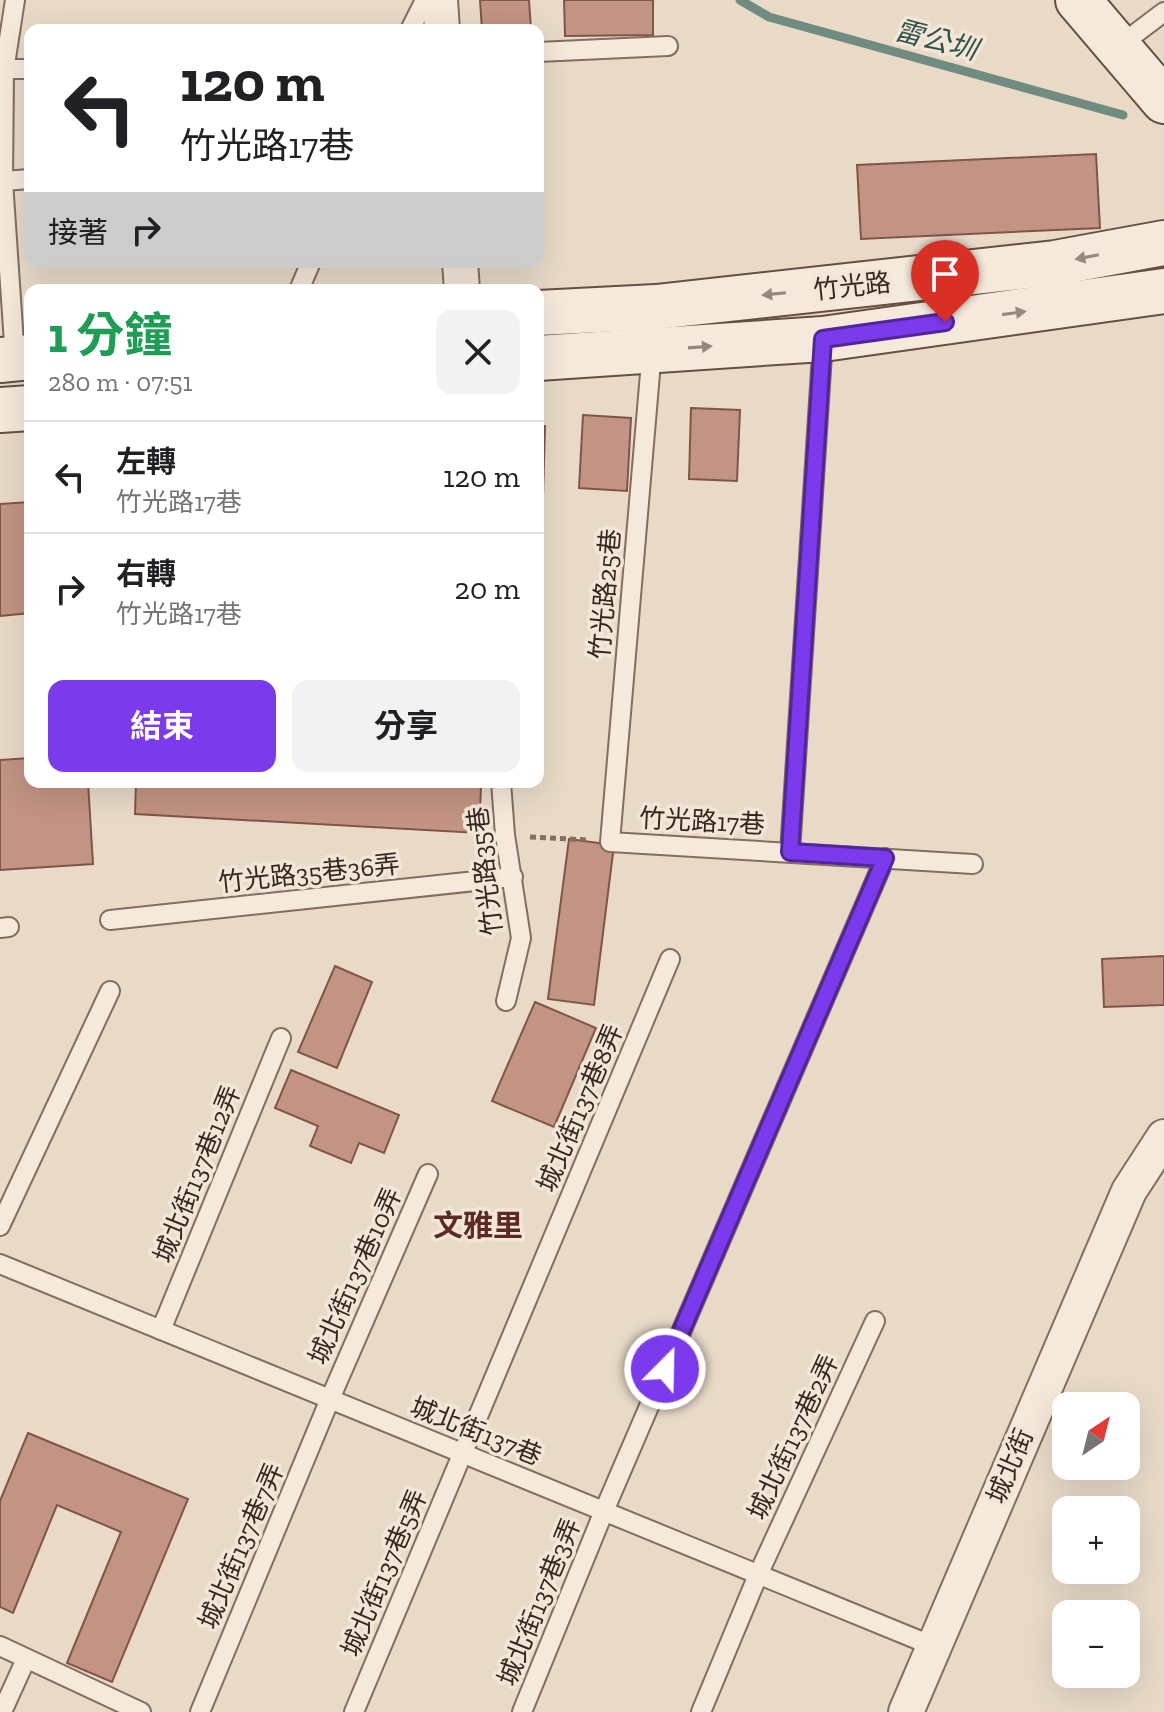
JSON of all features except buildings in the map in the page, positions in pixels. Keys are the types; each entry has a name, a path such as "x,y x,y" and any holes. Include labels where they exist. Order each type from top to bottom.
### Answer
{"street":[{"path":"440,0 442,24"},
{"path":"1078,0 1164,101"},
{"path":"1119,46 1164,71"},
{"name":"竹光路","path":"544,313 656,307 1039,265 1164,243"},
{"name":"竹光路","path":"544,358 823,339 1164,291"},
{"path":"0,410 24,408"},
{"name":"城北街","path":"906,1712 1129,1191 1164,1137"}],"lane":[{"path":"15,0 2,70 3,181 15,358"},
{"path":"413,24 425,0"},
{"path":"1119,46 1164,12"},
{"path":"544,52 668,46"},
{"path":"2,70 24,69"},
{"path":"3,181 24,179"},
{"name":"竹光路17巷","path":"790,852 823,339"},
{"name":"竹光路25巷","path":"610,842 652,350"},
{"name":"竹光路35巷","path":"501,788 505,835 521,938 506,1001"},
{"name":"竹光路17巷","path":"610,842 973,864"},
{"name":"城北街137巷3弄","path":"522,1712 604,1511 885,858"},
{"name":"竹光路35巷36弄","path":"110,920 513,877"},
{"name":"城北街137巷8弄","path":"462,1453 670,959"},
{"path":"0,1226 110,991"},
{"name":"城北街137巷12弄","path":"161,1330 281,1038"},
{"name":"城北街137巷10弄","path":"330,1399 428,1174"},
{"name":"城北街137巷","path":"0,1264 933,1646"},
{"name":"城北街137巷2弄","path":"701,1712 758,1575 875,1321"},
{"name":"城北街137巷7弄","path":"200,1712 330,1399"},
{"name":"城北街137巷5弄","path":"354,1712 462,1453"},
{"path":"0,1646 141,1712"},
{"path":"2,1712 26,1659"}],"path":[{"path":"505,835 610,842"}],"waterway":[{"name":"雷公圳","path":"740,0 769,17 1123,115"}],"district":[{"name":"文雅里","path":"478,1226"}],"route":[{"path":"665,1369 885,858 790,852 823,339 945,322"}]}
